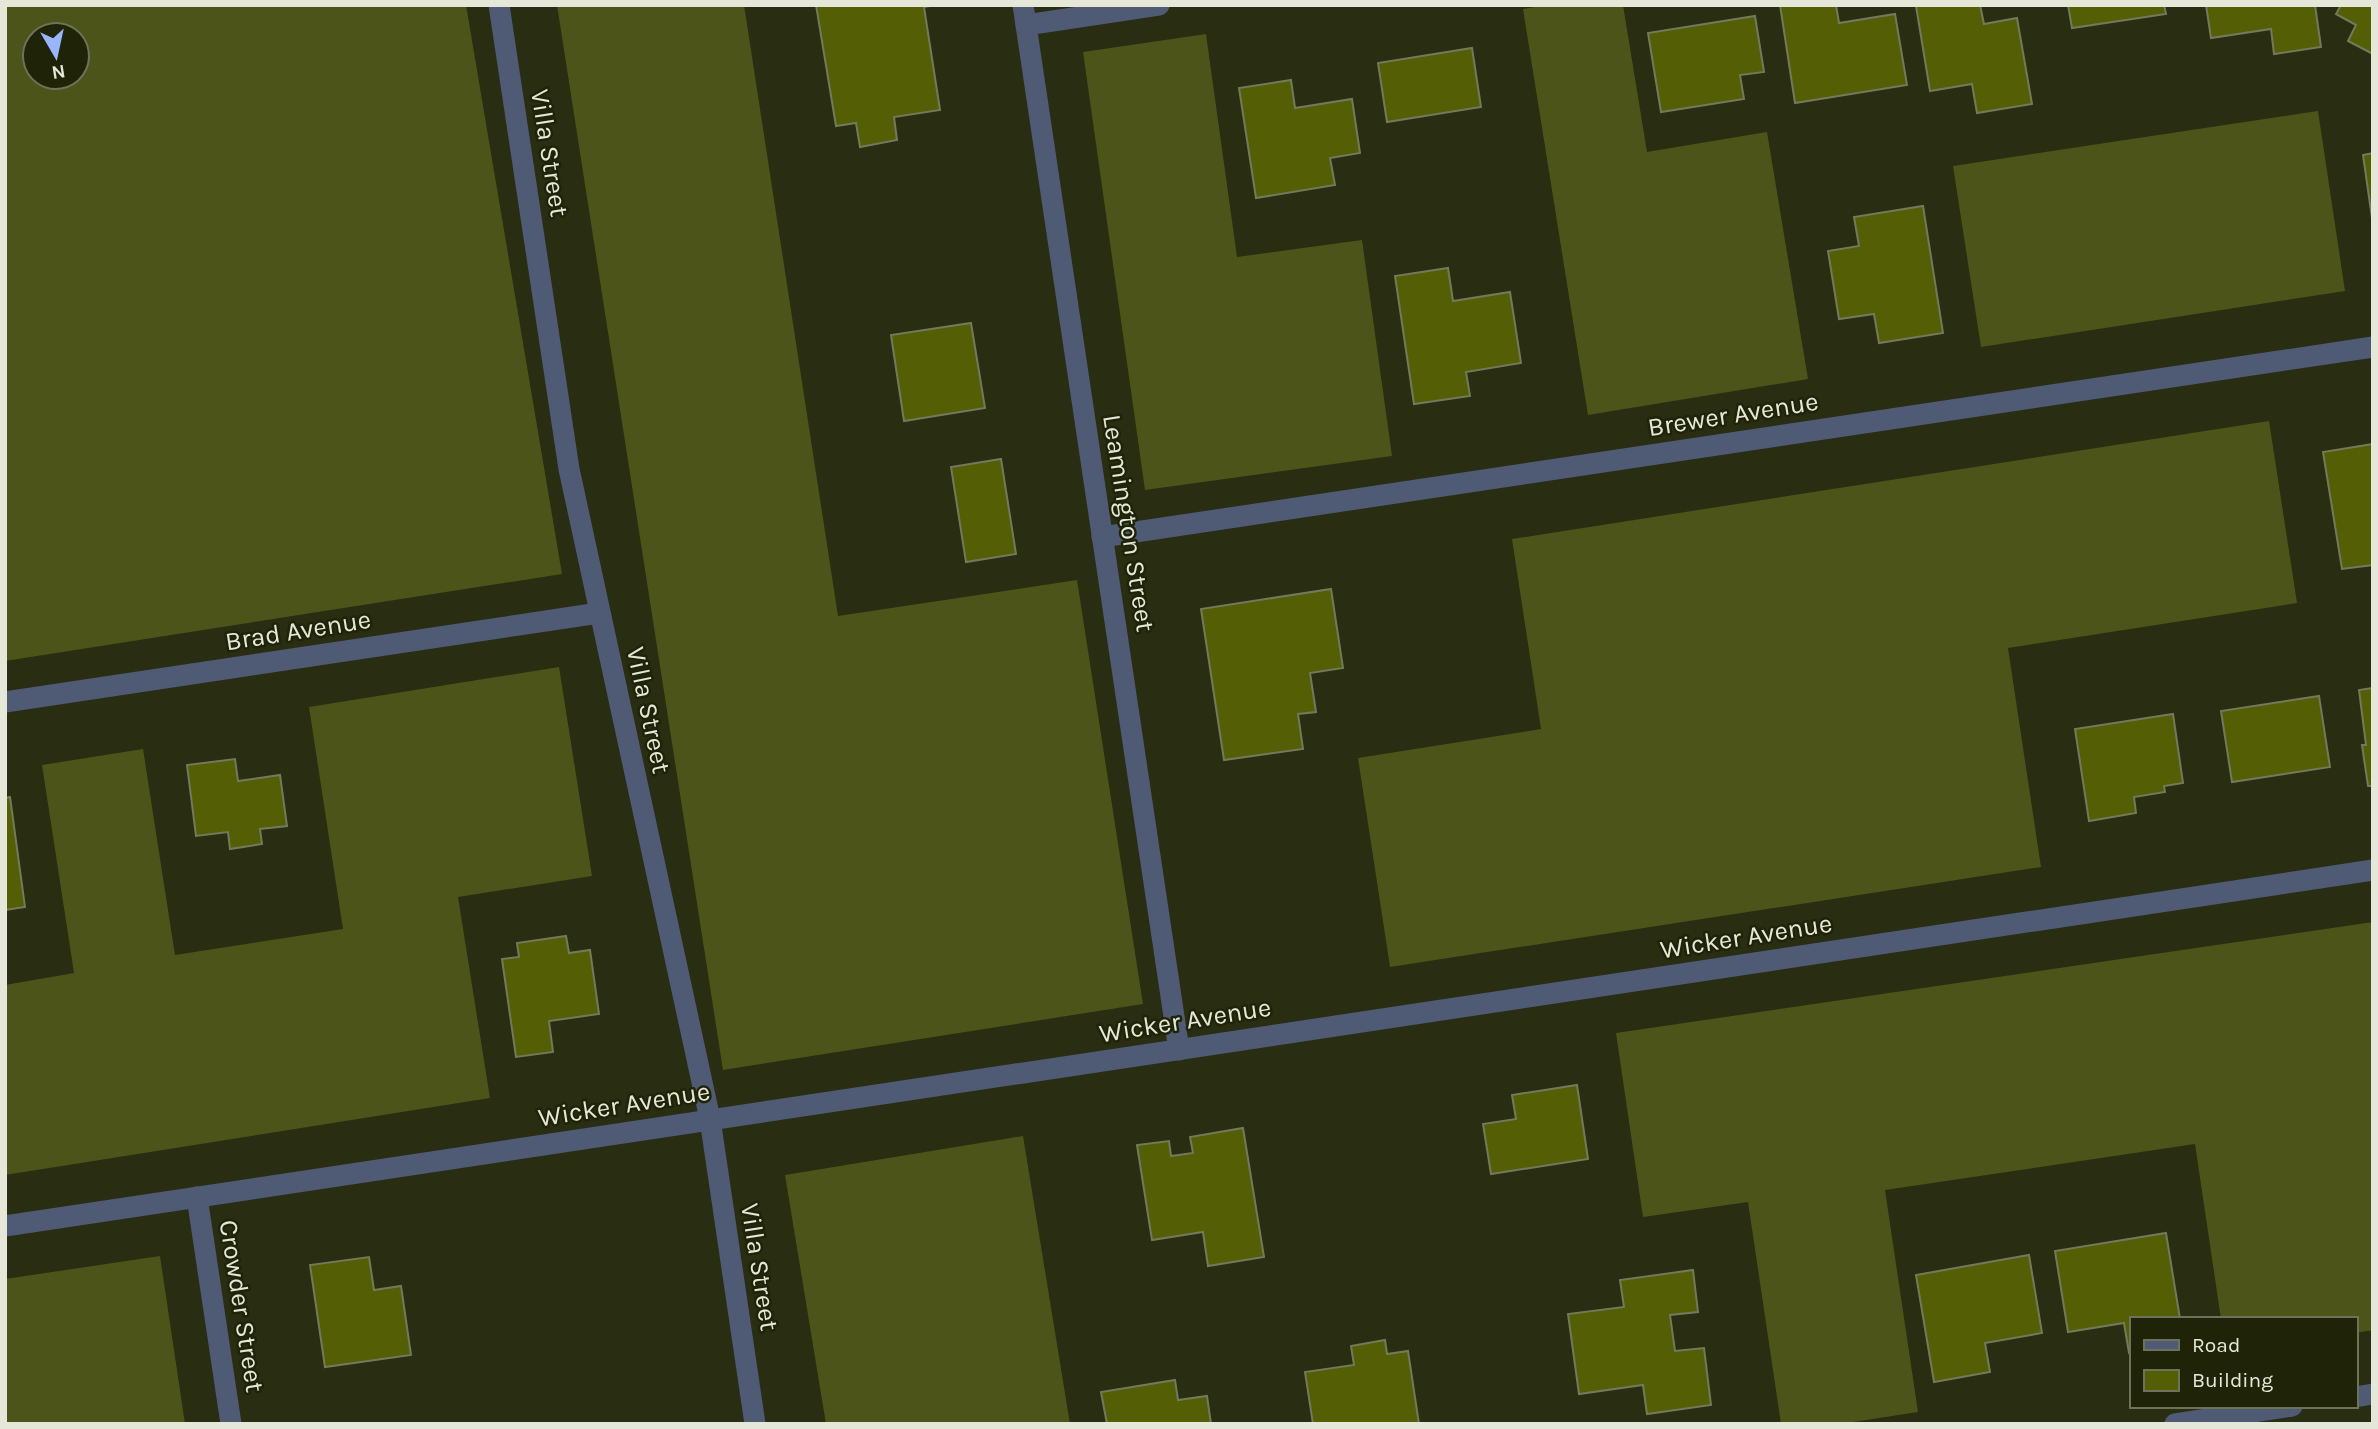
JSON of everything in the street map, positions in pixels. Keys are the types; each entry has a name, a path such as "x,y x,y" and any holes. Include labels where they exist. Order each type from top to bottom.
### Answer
{"street":[{"name":"Villa Street","path":"499,5 569,469 710,1119 755,1424"},
{"path":"1024,15 1158,5"},
{"name":"Leamington Street","path":"1024,15 1179,1050"},
{"name":"Brewer Avenue","path":"1102,537 2373,346"},
{"name":"Brad Avenue","path":"5,702 600,613"},
{"name":"Wicker Avenue","path":"5,1226 2373,870"},
{"name":"Crowder Street","path":"197,1197 232,1424"},
{"path":"2175,1424 2279,1408"}],"green space":[{"path":"5,5 466,5 562,574 5,661"},
{"path":"557,5 744,5 838,616 1077,580 1143,1004 723,1070"},
{"path":"1548,5 1623,5 1647,152 1767,132 1808,379 1588,415 1523,9"},
{"path":"1206,34 1237,257 1362,240 1392,456 1145,490 1083,52"},
{"path":"2318,111 2345,291 1981,347 1953,166"},
{"path":"2269,421 2297,603 2008,648 2041,867 1390,967 1358,758 1541,729 1512,539"},
{"path":"559,667 592,876 458,897 490,1098 5,1175 5,985 74,973 42,765 143,749 175,955 343,929 309,707"},
{"path":"2373,922 2373,1330 2357,1333 2357,1317 2221,1317 2195,1144 1885,1190 1918,1412 1840,1424 1781,1424 1748,1202 1643,1217 1616,1033"},
{"path":"1023,1136 1070,1424 826,1424 785,1175"},
{"path":"160,1256 185,1424 5,1424 5,1279"}],"building":[{"path":"816,5 935,5 924,7 940,110 894,117 897,140 860,147 856,123 836,126"},
{"path":"1780,5 1836,5 1839,23 1895,14 1907,85 1795,103"},
{"path":"1980,5 1984,24 2017,18 2032,104 1977,113 1972,84 1930,91 1916,6"},
{"path":"2068,5 2164,5 2166,14 2072,28"},
{"path":"2206,5 2315,5 2321,47 2274,54 2271,29 2211,38"},
{"path":"2341,5 2373,5 2373,54 2348,41 2356,25 2336,14"},
{"path":"1755,16 1764,72 1740,75 1744,99 1661,112 1648,33"},
{"path":"1472,48 1481,107 1387,122 1378,63"},
{"path":"1291,80 1295,108 1352,99 1360,153 1330,158 1335,185 1256,198 1239,88"},
{"path":"2373,153 2373,225 2363,155"},
{"path":"1923,206 1943,333 1879,343 1874,314 1839,319 1828,251 1859,246 1854,217"},
{"path":"1448,268 1453,301 1510,292 1521,363 1466,372 1470,396 1414,404 1395,276"},
{"path":"971,323 985,408 904,421 891,335"},
{"path":"2373,444 2373,565 2342,569 2323,452"},
{"path":"1001,459 1016,554 966,562 951,467"},
{"path":"1331,589 1343,668 1310,673 1316,712 1298,714 1303,749 1224,760 1201,609"},
{"path":"2373,688 2373,786 2368,786 2362,745 2366,745 2359,690"},
{"path":"2319,696 2330,767 2232,782 2221,711"},
{"path":"2173,714 2183,783 2164,786 2165,792 2134,797 2136,813 2089,821 2075,729"},
{"path":"235,759 238,781 280,775 287,826 260,829 262,844 230,849 228,832 196,836 187,765"},
{"path":"10,797 25,907 5,910 5,798"},
{"path":"566,936 569,953 590,950 599,1014 549,1021 553,1052 516,1057 502,959 519,957 517,943"},
{"path":"1577,1085 1588,1159 1491,1174 1483,1124 1516,1119 1512,1095"},
{"path":"1243,1128 1264,1257 1208,1266 1203,1232 1152,1240 1137,1145 1169,1141 1171,1156 1193,1153 1190,1137"},
{"path":"2166,1233 2180,1317 2130,1317 2129,1353 2124,1323 2068,1332 2055,1251"},
{"path":"2029,1255 2042,1333 1985,1343 1990,1372 1934,1382 1916,1275"},
{"path":"369,1257 374,1290 401,1286 411,1355 325,1367 310,1265"},
{"path":"1693,1270 1698,1312 1670,1315 1675,1351 1704,1348 1711,1405 1647,1414 1643,1385 1579,1394 1568,1314 1624,1307 1620,1280"},
{"path":"1385,1340 1387,1354 1408,1351 1419,1424 1313,1424 1305,1372 1354,1365 1351,1346"},
{"path":"1175,1380 1178,1400 1207,1396 1211,1424 1107,1424 1101,1392"}]}
